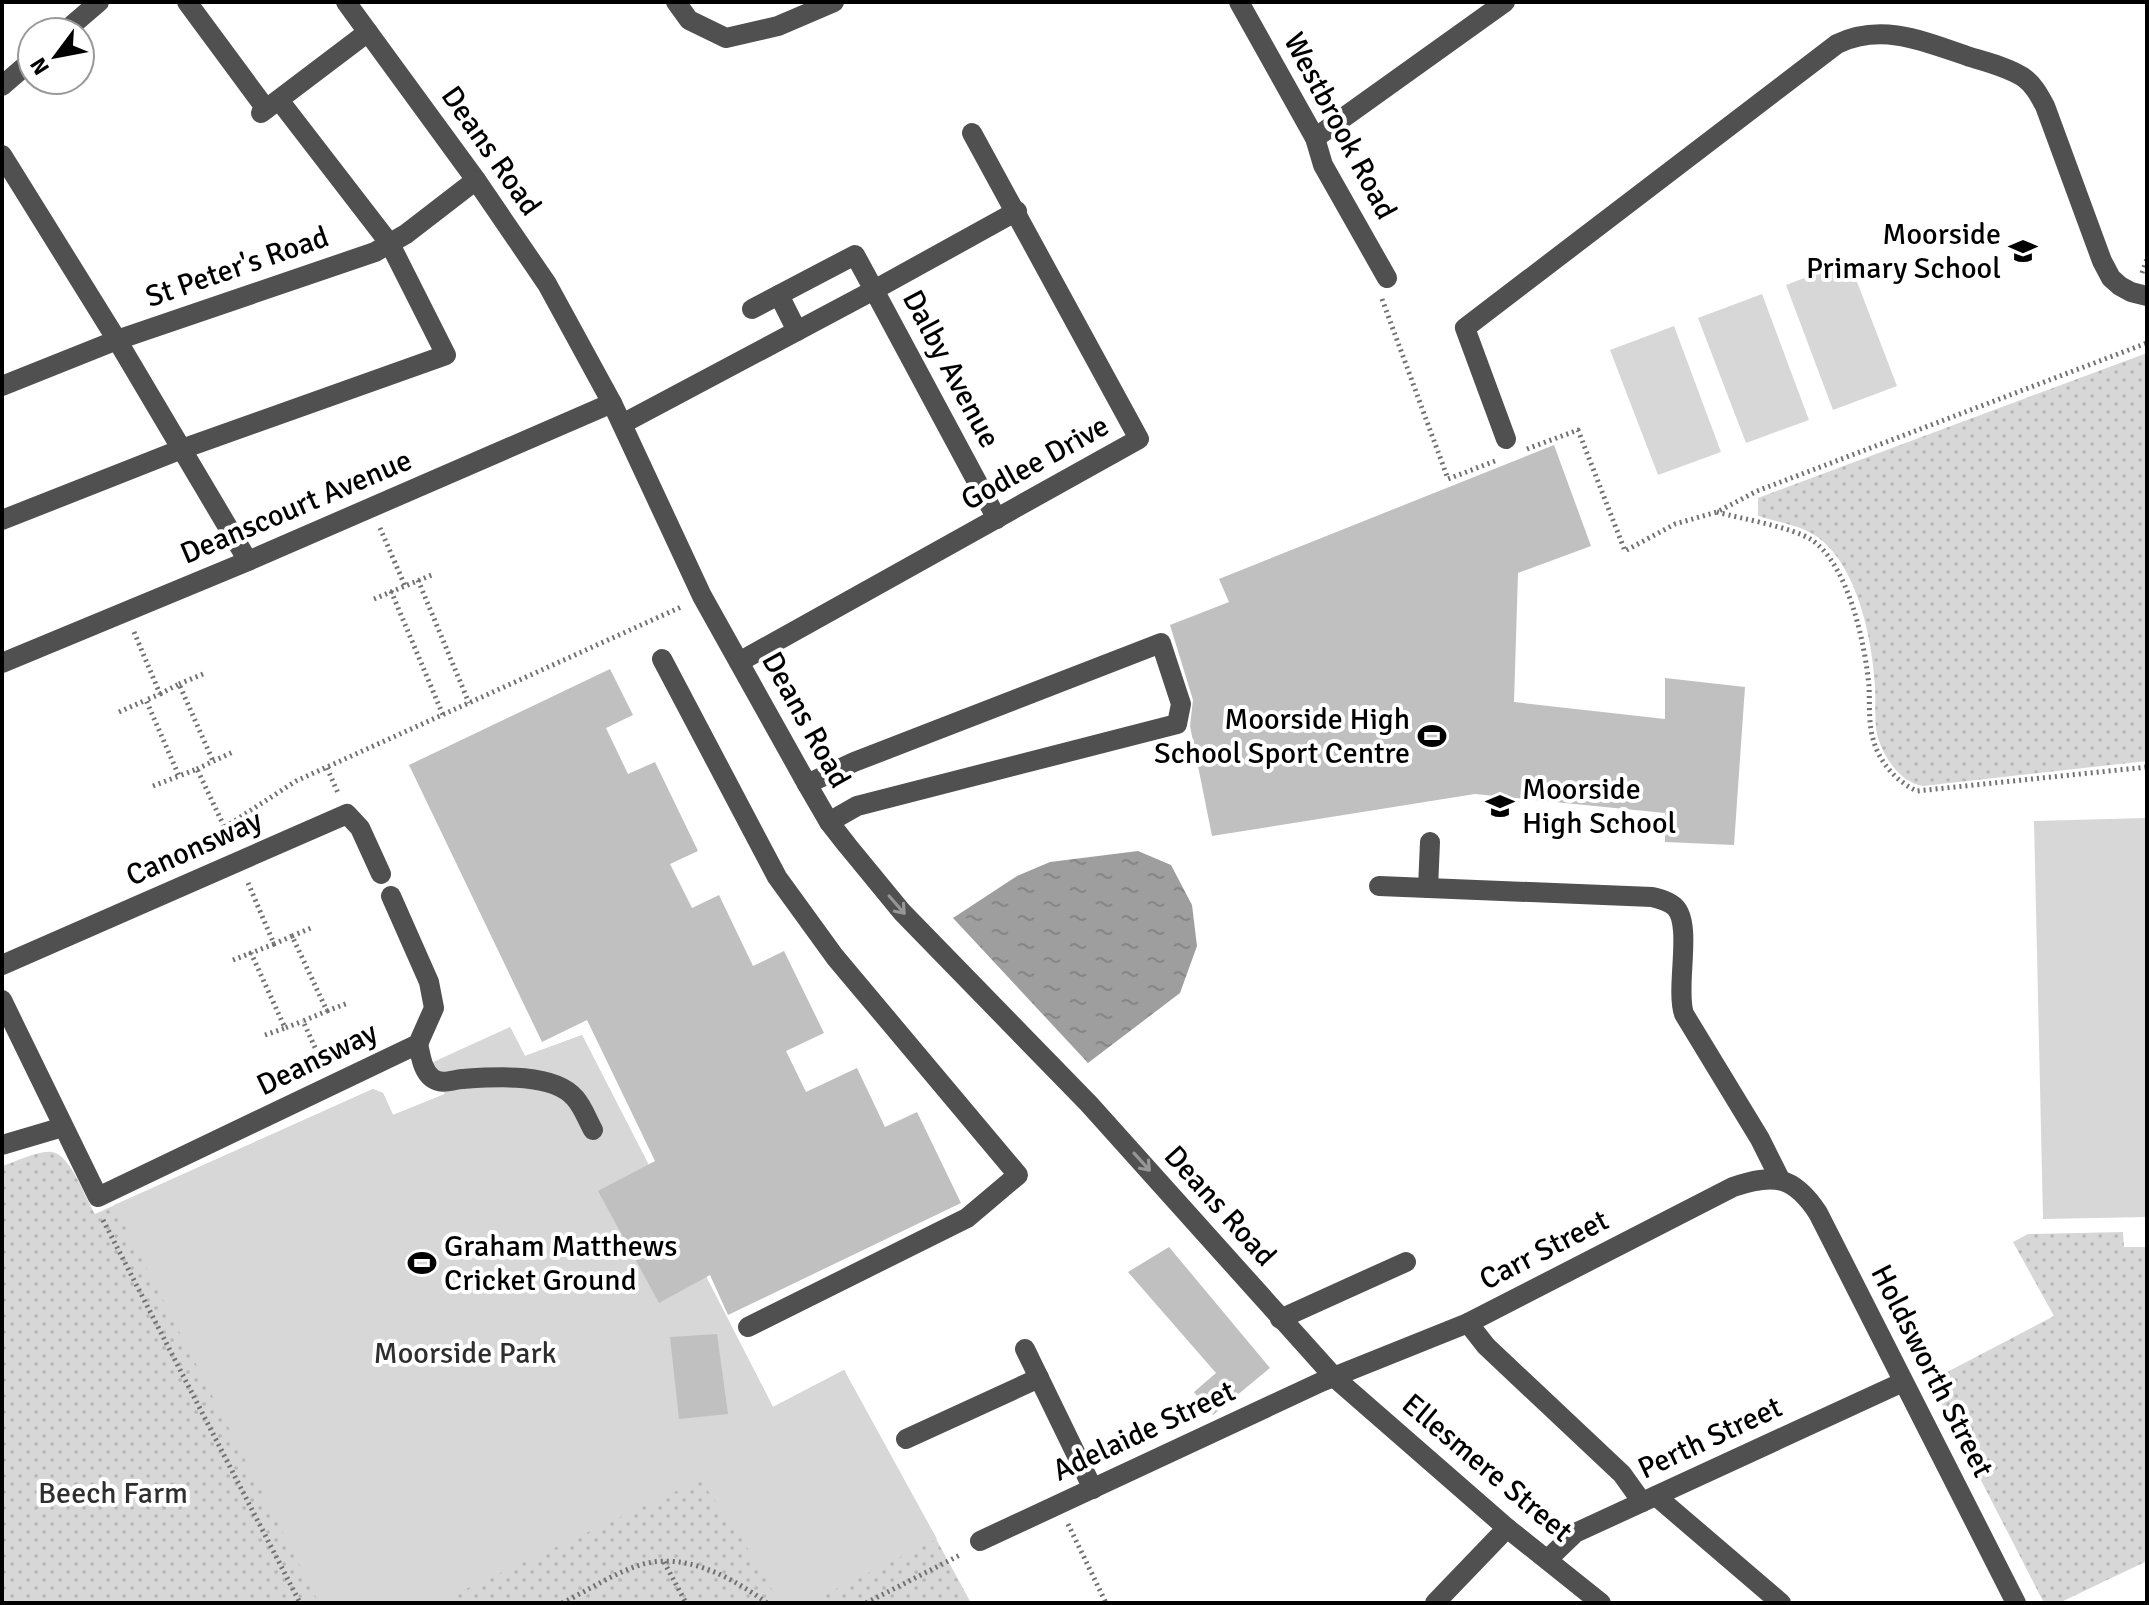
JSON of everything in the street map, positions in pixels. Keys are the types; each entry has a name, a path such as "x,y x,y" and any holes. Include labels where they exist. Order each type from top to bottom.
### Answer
{"street":[{"path":"83,16 99,2"},
{"path":"2,520 182,449 446,355 390,244 269,107 187,2"},
{"name":"Deans Road","path":"346,2 476,180 547,284 612,403 702,596 829,822 902,912 1089,1104 1335,1378"},
{"path":"676,2 689,20 726,38 778,26 834,2"},
{"name":"Westbrook Road","path":"1239,2 1315,138 1323,165 1387,278"},
{"path":"1315,138 1505,2"},
{"path":"269,107 368,32"},
{"path":"1506,439 1465,328 1812,62 1852,37 1903,35 2005,68 2030,83 2045,106 2111,278 2120,286 2147,296"},
{"name":"Godlee Drive","path":"739,662 1139,439 972,133"},
{"path":"2,155 117,340 248,561"},
{"name":"St Peter's Road","path":"2,386 117,340 375,252 476,180"},
{"path":"622,424 1017,211"},
{"name":"Dalby Avenue","path":"779,295 855,255 997,519"},
{"path":"752,309 779,295 797,331"},
{"name":"Deanscourt Avenue","path":"2,663 248,561 612,403"},
{"path":"807,784 854,762 1161,643 1181,704 1177,724 857,806 829,822"},
{"path":"662,659 777,877 835,957 1018,1175 967,1218 748,1327"},
{"name":"Canonsway","path":"2,965 347,814 360,828 381,874"},
{"path":"1428,888 1430,842"},
{"path":"1379,886 1652,897 1675,907 1681,916 1683,929 1680,1001 1684,1014 1751,1122 1780,1179"},
{"name":"Deansway","path":"98,1197 418,1044 434,1008 429,982 391,896"},
{"path":"2,1000 98,1197"},
{"path":"418,1044 424,1067 431,1077 440,1082 521,1078 567,1090 581,1107 593,1130"},
{"path":"2,1145 63,1127"},
{"name":"Carr Street","path":"1335,1378 1468,1323 1733,1187 1758,1179 1780,1179"},
{"name":"Holdsworth Street","path":"1780,1179 1796,1187 1818,1213 2016,1603"},
{"path":"1280,1319 1406,1262"},
{"path":"1468,1323 1486,1346 1649,1499 1781,1603"},
{"path":"1025,1349 1093,1489"},
{"path":"906,1439 1039,1378"},
{"name":"Adelaide Street","path":"980,1541 1335,1378"},
{"name":"Ellesmere Street","path":"1335,1378 1507,1528 1601,1603"},
{"name":"Perth Street","path":"1548,1559 1575,1533 1903,1382"},
{"path":"1435,1603 1507,1528"}],"path":[{"path":"1625,551 1675,524 1717,512 1757,491 2147,343"},
{"path":"371,508 405,586"},
{"path":"1717,512 1799,534 1813,541 1827,557 1849,595 1863,643 1874,743 1894,776 1906,786 1917,791 2147,767"},
{"path":"374,599 434,574"},
{"path":"418,580 469,703"},
{"path":"391,591 443,715"},
{"path":"225,827 296,781 702,596"},
{"path":"125,612 160,694"},
{"path":"119,712 203,674"},
{"path":"179,684 213,761"},
{"path":"146,700 179,776"},
{"path":"153,786 235,751"},
{"path":"197,769 274,944"},
{"path":"233,960 311,928"},
{"path":"292,936 327,1011"},
{"path":"251,953 285,1028"},
{"path":"265,1035 348,1003"},
{"path":"303,1021 333,1085"},
{"path":"98,1197 100,1216 300,1603"},
{"path":"1059,1505 1106,1603"},
{"path":"866,1603 956,1558 980,1541"},
{"path":"562,1603 640,1565 664,1561 703,1567 743,1585 767,1603"},
{"path":"664,1561 686,1603"}],"green space":[{"path":"1849,261 1897,386 1833,410 1786,285"},
{"path":"1762,294 1809,420 1746,443 1698,318"},
{"path":"1674,326 1721,452 1658,475 1610,350"},
{"path":"2147,353 2147,761 1923,786 1907,780 1888,759 1877,734 1875,685 1866,625 1860,603 1842,564 1810,532 1758,516 1758,498"},
{"path":"2147,818 2147,1217 2043,1219 2034,821"},
{"name":"Graham Matthews Cricket Ground","path":"510,1027 525,1056 582,1035 773,1407 844,1370 971,1603 2,1603 2,1166 40,1153 59,1155 71,1169 95,1214 373,1089 383,1093 393,1115 445,1094 440,1082"},
{"name":"Graham Matthews Cricket Ground","path":"510,1027 525,1056 582,1035 773,1407 844,1370 937,1539 808,1603 780,1603 739,1534 700,1480 436,1603 319,1603 114,1205 373,1089 383,1093 393,1115 445,1094 431,1063"},
{"path":"2123,1232 2124,1247 2147,1247 2147,1561 2059,1603 2044,1603 1930,1381 2054,1316 2013,1242 2028,1234"}],"water":[{"path":"1138,851 1171,865 1192,905 1197,946 1180,993 1088,1063 953,918 1017,876 1050,862"}],"building":[{"path":"1554,445 1591,546 1518,573 1514,702 1665,719 1665,678 1745,687 1734,845 1665,842 1665,813 1475,794 1212,836 1190,726 1193,700 1170,625 1229,602 1219,579"},
{"path":"610,669 633,715 606,728 628,774 655,762 698,851 670,864 692,908 719,895 753,966 784,951 824,1033 786,1051 806,1092 857,1068 885,1127 917,1112 961,1203 728,1315 710,1275 659,1303 598,1191 655,1161 587,1020 542,1042 409,765"},
{"path":"1169,1247 1270,1368 1213,1415 1194,1392 1216,1373 1128,1272"},
{"path":"717,1334 728,1414 679,1419 670,1337"}],"place":[{"name":"Moorside Primary School","path":"2023,251"},
{"name":"Moorside High School Sport Centre","path":"1432,736"},
{"name":"Moorside High School","path":"1500,806"},
{"name":"Graham Matthews Cricket Ground","path":"422,1263"}],"park label":[{"name":"Moorside Park","path":"465,1353"},
{"name":"Beech Farm","path":"113,1493"}]}
